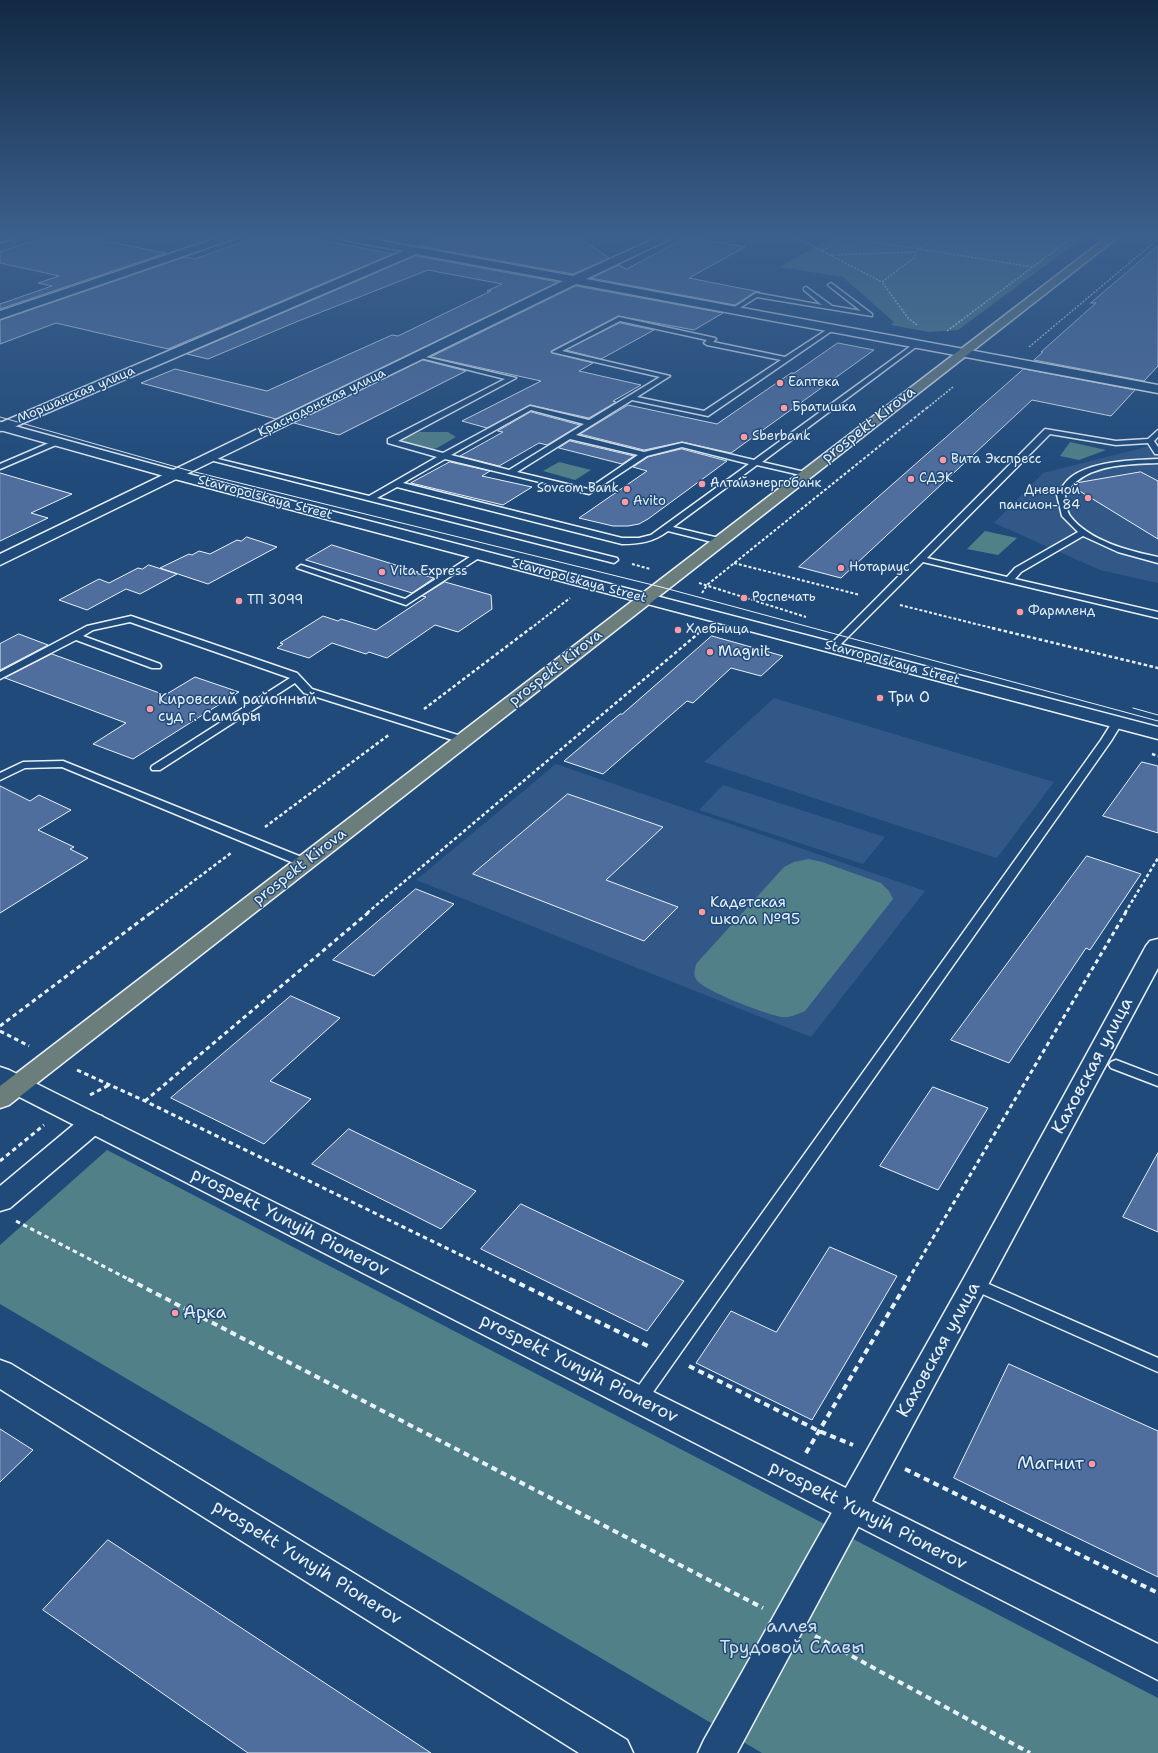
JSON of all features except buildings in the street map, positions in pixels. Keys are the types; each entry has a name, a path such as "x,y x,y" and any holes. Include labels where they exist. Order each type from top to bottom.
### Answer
{"main road":[{"name":"prospekt Kirova","path":"6,1087 53,1059 1007,319"}],"street":[{"name":"Моршанская улица","path":"1,426 253,319"},
{"name":"Краснодонская улица","path":"0,560 210,459 495,319"},
{"path":"782,319 1158,389"},
{"name":"Stavropolskaya Street","path":"1,426 176,475 1158,733"},
{"name":"Каховская улица","path":"717,1753 788,1621 975,1284 1158,946"},
{"name":"prospekt Yunyih Pionerov","path":"6,1087 93,1123 1158,1663"},
{"path":"7,1211 93,1123"},
{"name":"prospekt Yunyih Pionerov","path":"0,1373 614,1753"}],"lane":[{"path":"511,472 633,398 666,376 555,352 619,319 713,339 707,343 786,360"},
{"path":"633,398 704,414 833,328"},
{"path":"395,484 622,541 639,541 654,537 917,344"},
{"path":"419,356 512,378 391,441 444,456 589,492 644,454 682,445 806,475"},
{"path":"370,498 530,408 591,423"},
{"path":"832,648 1048,431 1116,443 1150,441 1158,432"},
{"path":"569,436 644,454"},
{"path":"1150,441 1158,452"},
{"path":"0,467 59,442"},
{"path":"210,459 614,560"},
{"path":"1158,461 1128,462 1096,469 1074,479 1061,495 1066,516 1084,532 1128,553 1158,560"},
{"path":"667,528 720,541"},
{"path":"1009,580 1018,570 1084,532"},
{"path":"301,568 406,602 479,554"},
{"path":"922,559 1158,615"},
{"path":"0,676 90,628 131,619 297,678 308,691 407,721 463,740"},
{"path":"75,636 156,666"},
{"path":"156,768 297,678"},
{"path":"638,1400 1106,741 1117,723"},
{"path":"0,777 23,765 63,764 305,863"},
{"path":"1116,1065 1158,1081"},
{"path":"975,1284 1158,1365"}],"path":[{"path":"909,319 919,326"},
{"path":"1000,360 1019,355 1062,319"},
{"path":"683,608 703,593 707,585 958,383"},
{"path":"630,563 707,585 806,617"},
{"path":"734,563 1158,668"},
{"path":"0,1026 576,593"},
{"path":"146,1101 705,628"},
{"path":"792,1477 1158,858"},
{"path":"0,1031 53,1059 146,1101 669,1356 819,1432 880,1456 1158,1593"},
{"path":"7,1211 788,1621 1030,1753"}],"shaded area":[{"name":"Дневной пансион- 84","path":"1158,444 1158,583 1100,570 994,523 1043,473"},
{"path":"774,698 1054,782 997,858 704,762"},
{"name":"Кадетская школа №95","path":"556,764 925,891 811,1037 416,880"},
{"path":"723,785 885,837 863,864 699,810"}],"green space":[{"path":"890,319 973,319 958,330 929,332 891,325 894,322"},
{"path":"419,432 448,432 456,437 437,448 422,452 395,442"},
{"path":"1070,442 1106,450 1079,460 1060,456"},
{"path":"559,462 591,470 575,480 543,471"},
{"path":"985,531 1017,538 998,555 967,549"},
{"path":"809,859 822,862 881,883 889,891 893,899 805,1011 788,1017 774,1015 750,1007 701,984 696,979 694,972 696,964 784,867 794,862"},
{"name":"аллея Трудовой Славы","path":"107,1150 1158,1698 1158,1753 762,1753 0,1304 0,1245"}],"tram line":[{"path":"0,417 187,470 661,587 1158,721"},
{"path":"1133,708 1158,715"}],"place":[{"name":"Еаптека","path":"780,383"},
{"name":"Братишка","path":"784,408"},
{"name":"Sberbank","path":"744,437"},
{"name":"Вита Экспресс","path":"943,460"},
{"name":"СДЭК","path":"911,479"},
{"name":"Алтайэнергобанк","path":"702,484"},
{"name":"Sovcom Bank","path":"627,489"},
{"name":"Дневной пансион- 84","path":"1088,498"},
{"name":"Avito","path":"625,502"},
{"name":"Нотариус","path":"841,568"},
{"name":"Vita Express","path":"382,572"},
{"name":"Роспечать","path":"744,598"},
{"name":"ТП 3099","path":"239,601"},
{"name":"Фармленд","path":"1020,612"},
{"name":"Хлебница","path":"678,630"},
{"name":"Magnit","path":"710,652"},
{"name":"Три О","path":"880,698"},
{"name":"Кировский районный суд г. Самары","path":"150,709"},
{"name":"Кадетская школа №95","path":"702,912"},
{"name":"Арка","path":"175,1313"},
{"name":"Магнит","path":"1092,1464"}]}
